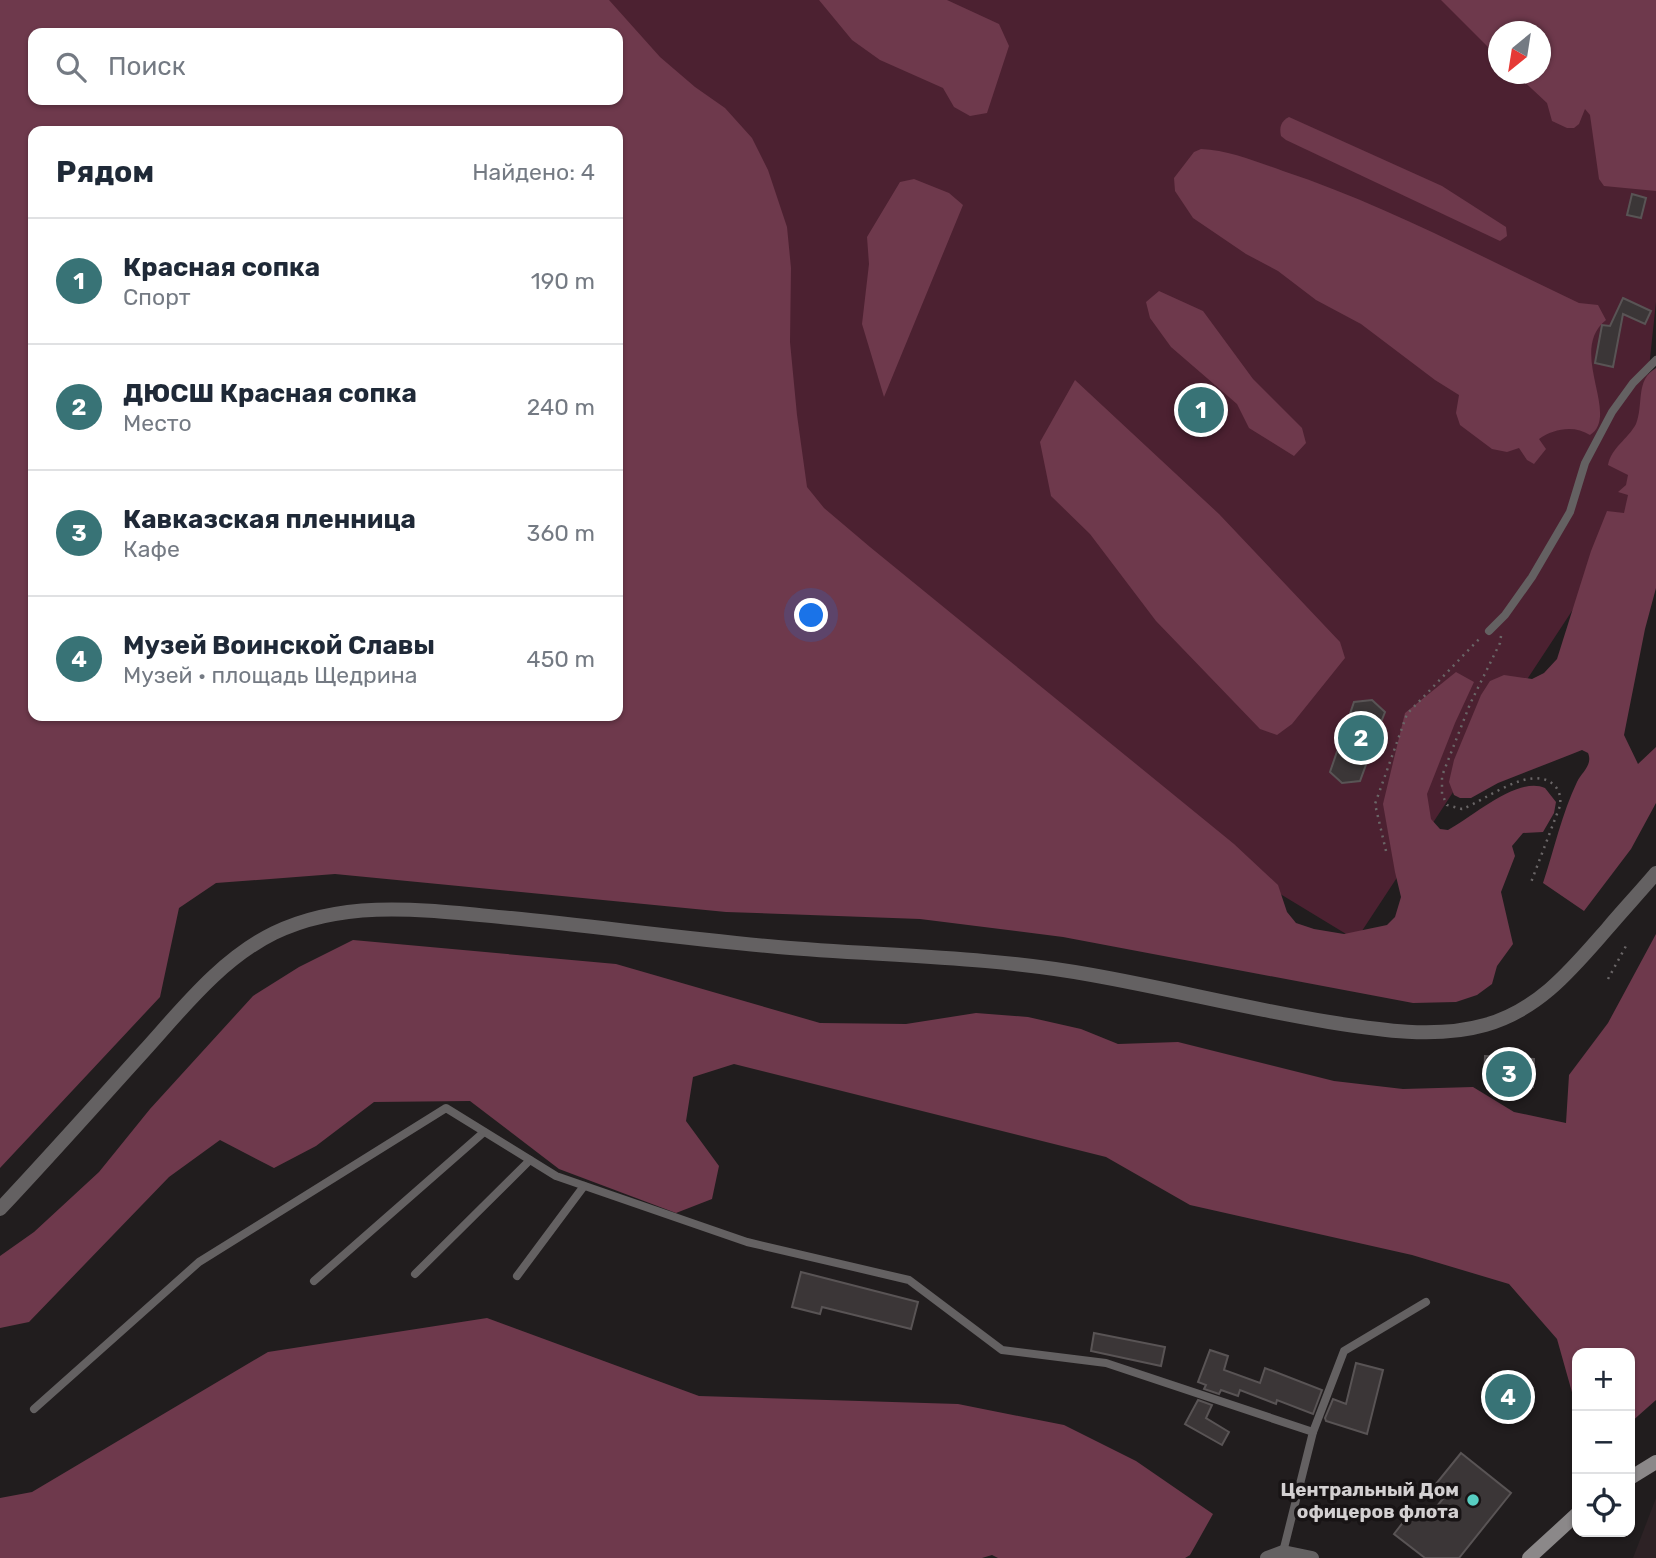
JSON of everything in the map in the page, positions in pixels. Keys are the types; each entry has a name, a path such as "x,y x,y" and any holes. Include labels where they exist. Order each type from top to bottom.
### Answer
{"main road":[{"path":"1635,1476 1654,1466"},
{"path":"1529,1558 1572,1519"}],"street":[{"path":"0,1209 184,1006 225,967 248,948 276,932 305,921 344,912 407,909 779,947 1019,964 1091,974 1290,1016 1387,1029 1464,1030 1510,1016 1545,996 1577,964 1655,874"},
{"path":"1267,1558 1283,1552 1312,1558"}],"lane":[{"path":"1489,631 1503,618 1532,577 1570,512 1585,463 1612,412 1633,383 1656,360"},
{"path":"34,1409 199,1262 446,1108 555,1176 747,1242 909,1280 1002,1350 1106,1363 1313,1432"},
{"path":"314,1281 484,1132"},
{"path":"415,1274 530,1160"},
{"path":"517,1276 584,1186"},
{"path":"1283,1552 1313,1432 1344,1351 1426,1302"}],"path":[{"path":"1386,851 1375,804 1407,714 1489,631 1498,633 1501,641 1452,746 1442,775 1442,794 1447,805 1462,809 1526,779 1541,779 1556,787 1561,798 1560,806 1530,885"},
{"path":"1608,978 1626,946"}],"shaded area":[{"path":"0,0 609,0 660,57 725,108 752,138 768,170 787,227 791,268 790,342 807,487 824,508 870,547 1234,844 1278,885 1287,912 1296,923 1344,934 1387,925 1395,917 1401,897 1383,804 1405,713 1456,672 1474,682 1427,794 1431,819 1440,829 1448,830 1495,800 1522,788 1534,786 1545,788 1556,802 1554,813 1543,832 1523,833 1512,846 1515,856 1501,892 1513,944 1497,966 1492,984 1477,995 1456,1002 1413,1003 1063,937 920,919 726,912 335,874 216,883 179,908 160,997 0,1168"},
{"path":"550,0 1563,0 1656,80 1656,302 1633,518 1356,940 803,604 623,48 623,28 608,28"},
{"path":"819,0 947,0 999,24 1009,46 987,113 970,116 954,107 943,88 880,60 852,40"},
{"path":"1441,0 1656,0 1656,191 1604,186 1599,179 1590,115 1585,109 1579,124 1574,128 1567,128 1552,121 1547,103 1527,84 1551,84 1551,21 1488,21 1488,47"},
{"path":"1289,117 1442,186 1506,227 1507,236 1500,241 1286,140 1281,136 1281,127 1282,122"},
{"path":"1201,149 1243,157 1321,185 1433,232 1579,303 1598,305 1606,320 1595,333 1591,348 1600,413 1598,426 1590,435 1571,429 1545,435 1539,439 1546,449 1534,464 1527,460 1519,448 1507,452 1492,449 1460,425 1456,413 1459,395 1361,324 1316,300 1278,271 1246,254 1193,218 1175,191 1174,178 1194,152"},
{"path":"914,179 949,193 963,205 884,397 862,324 869,264 867,237 900,182"},
{"path":"1159,291 1203,311 1253,379 1302,428 1306,443 1294,456 1249,428 1237,404 1171,347 1150,318 1146,302"},
{"path":"1656,368 1656,588 1624,735 1638,764 1656,747 1656,803 1631,849 1584,911 1543,883 1567,806 1588,765 1588,753 1582,750 1498,783 1471,798 1454,795 1449,782 1454,760 1481,695 1490,681 1504,675 1532,679 1544,673 1557,659 1591,551 1607,511 1624,513 1628,495 1618,492 1626,485 1628,475 1608,465 1636,424 1645,379"},
{"path":"1075,380 1219,514 1340,642 1345,658 1292,724 1277,735 1260,729 1156,621 1090,534 1051,496 1040,442"},
{"path":"1656,934 1656,1400 1635,1419 1635,1348 1572,1348 1572,1392 1557,1339 1509,1284 1412,1255 1190,1205 1106,1157 734,1064 693,1077 686,1121 719,1166 712,1199 676,1213 559,1169 470,1101 374,1102 316,1146 274,1168 220,1140 169,1177 29,1322 0,1328 0,1256 34,1232 99,1172 150,1109 253,996 299,967 353,940 616,964 820,1023 906,1024 976,1013 1028,1017 1081,1029 1118,1044 1178,1042 1334,1081 1403,1089 1473,1087 1514,1112 1566,1123 1569,1075 1608,1023"},
{"path":"487,1318 699,1396 958,1404 1064,1425 1136,1461 1213,1514 1190,1555 1185,1558 998,1558 992,1555 982,1558 0,1558 0,1498 32,1492 268,1352"},
{"path":"1656,1498 1656,1558 1633,1558"}],"building":[{"path":"1632,194 1646,198 1641,218 1627,215"},
{"path":"1623,298 1651,311 1645,324 1623,314 1613,367 1595,363 1602,325 1610,326"},
{"path":"1372,700 1385,712 1378,730 1381,742 1371,751 1360,781 1342,783 1330,772 1354,702"},
{"path":"1485,1056 1534,1059 1533,1087 1493,1085 1494,1080 1484,1079"},
{"path":"801,1272 918,1302 911,1329 822,1307 820,1314 792,1307"},
{"path":"1094,1333 1165,1347 1161,1366 1091,1351"},
{"path":"1210,1350 1228,1356 1224,1370 1260,1383 1265,1368 1322,1390 1313,1414 1240,1390 1238,1396 1221,1390 1219,1394 1204,1389 1206,1385 1198,1382"},
{"path":"1356,1363 1383,1370 1367,1434 1326,1421 1325,1418 1333,1399 1346,1404"},
{"path":"1493,1375 1533,1388 1523,1419 1483,1405"},
{"path":"1198,1400 1212,1405 1206,1418 1229,1432 1222,1445 1185,1424"},
{"name":"Центральный Дом офицеров флота","path":"1461,1453 1511,1493 1459,1558 1425,1558 1394,1534 1415,1507 1428,1517 1447,1494 1435,1485"}],"place":[{"name":"Красная сопка","path":"1201,410"},
{"name":"ДЮСШ Красная сопка","path":"1361,738"},
{"name":"Кавказская пленница","path":"1509,1074"},
{"name":"Музей Воинской Славы","path":"1508,1397"},
{"name":"Центральный Дом офицеров флота","path":"1473,1500"}]}
